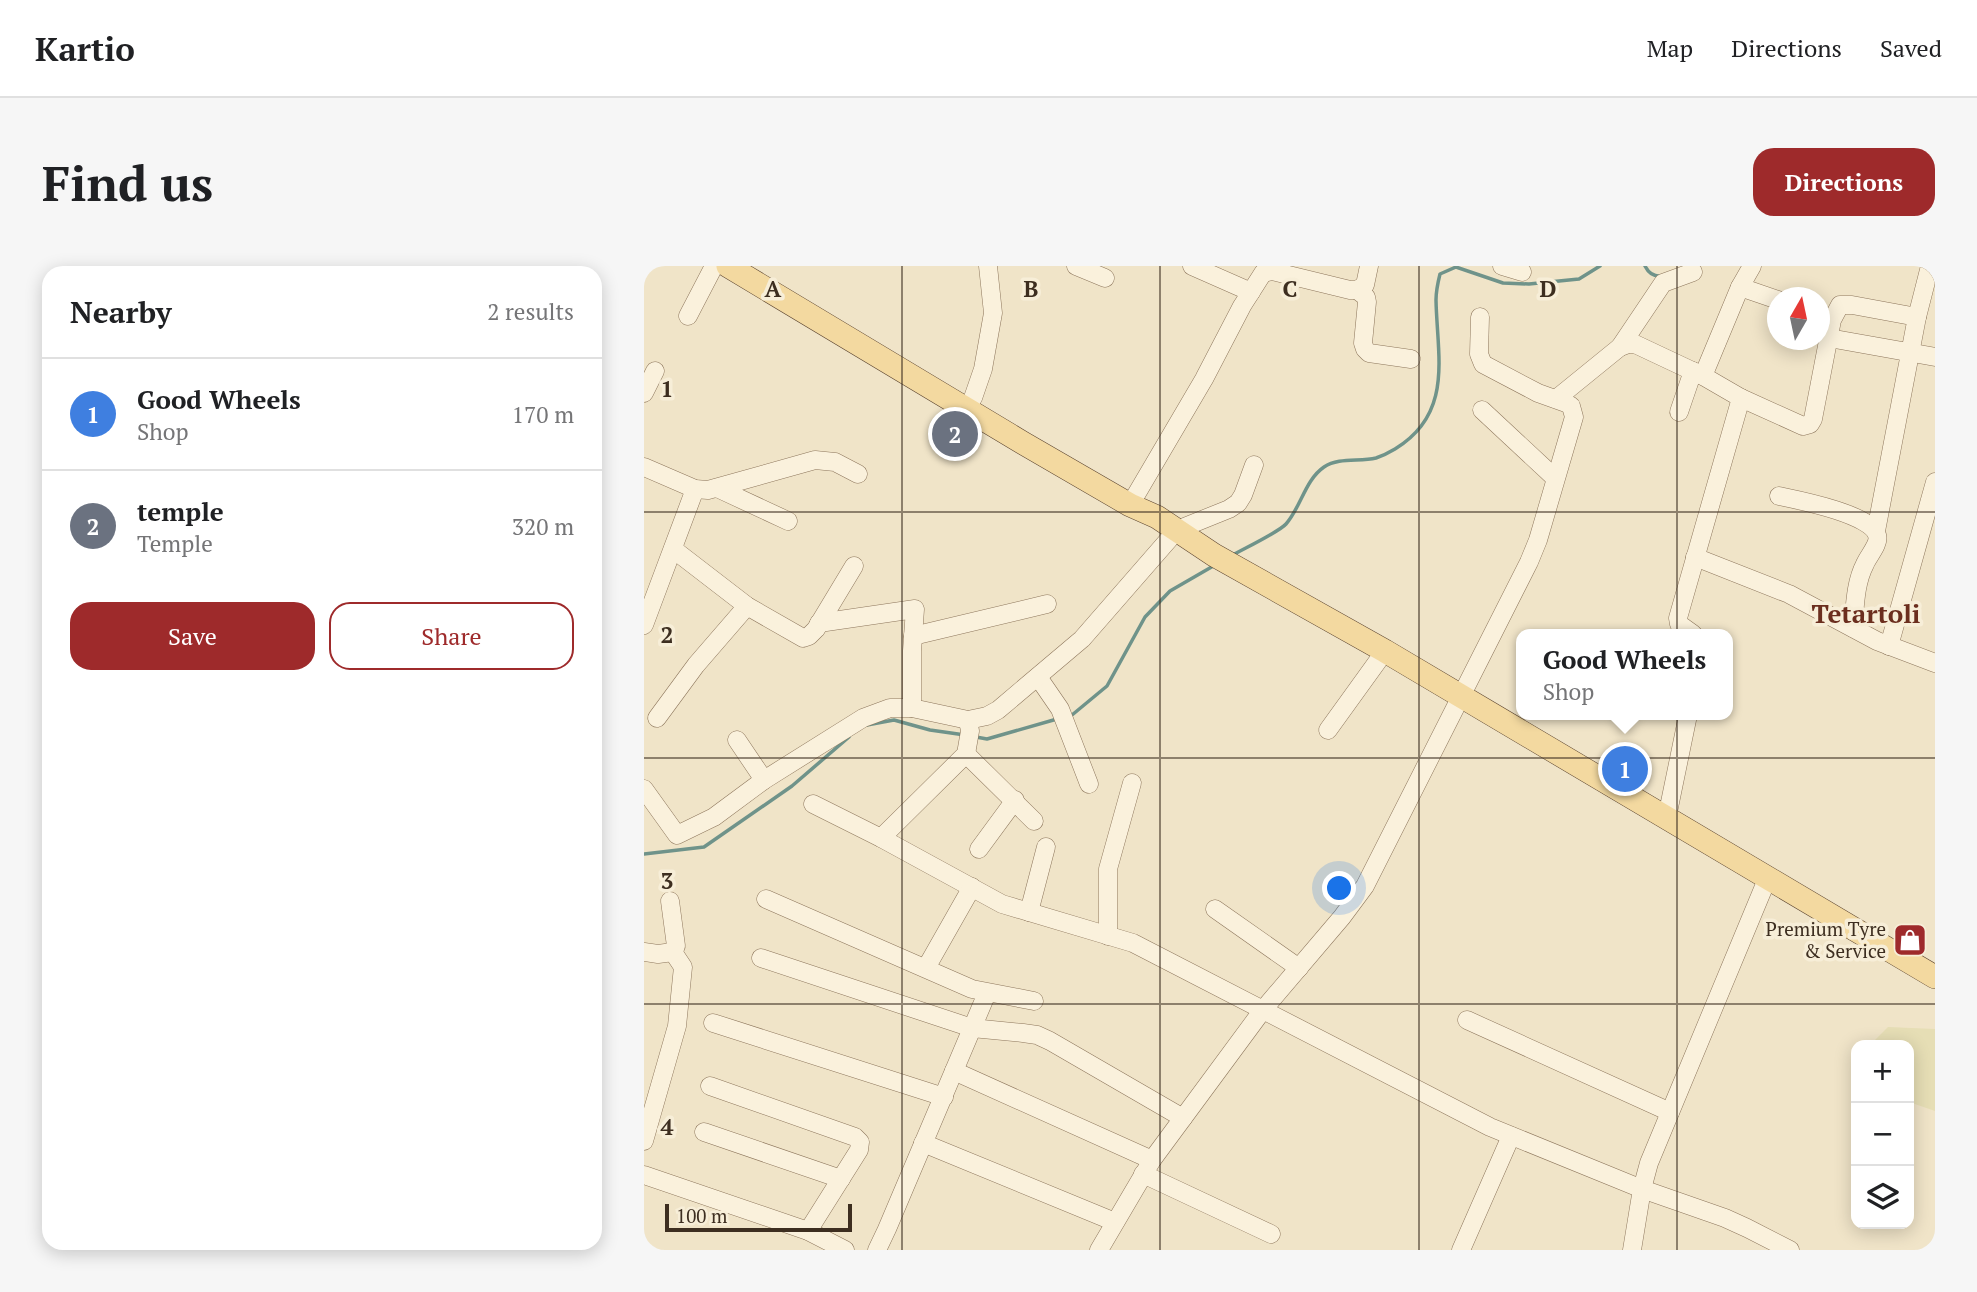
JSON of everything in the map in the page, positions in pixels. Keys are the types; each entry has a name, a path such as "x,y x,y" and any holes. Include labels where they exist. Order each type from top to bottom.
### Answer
{"main road":[{"path":"728,266 1023,443 1133,500"},
{"path":"753,266 973,398 1214,555 1461,695 1935,977"}],"street":[{"path":"688,316 714,266"},
{"path":"973,398 983,369 993,313 988,266"},
{"path":"1076,266 1105,278"},
{"path":"1192,266 1251,292"},
{"path":"1357,290 1364,285 1369,266"},
{"path":"1502,266 1522,272"},
{"path":"1679,412 1752,266"},
{"path":"1853,628 1863,566 1877,541 1876,531 1917,317 1929,270"},
{"path":"1133,500 1263,273 1272,271 1357,290 1366,297 1367,302 1364,349 1369,353 1411,359"},
{"path":"1556,399 1620,347 1663,283 1693,272"},
{"path":"1741,287 1767,296"},
{"path":"1830,314 1845,304 1917,317"},
{"path":"1099,1250 1147,1167 1262,1011 1365,886 1538,540 1574,417 1572,406 1538,393 1483,364 1479,354 1480,317"},
{"path":"1830,338 1935,357"},
{"path":"1620,347 1635,344 1803,426 1810,424 1813,419 1827,350"},
{"path":"644,393 655,371"},
{"path":"1686,629 1679,624 1678,618 1741,398"},
{"path":"1482,410 1555,478"},
{"path":"644,467 695,489 708,490 815,460 835,462 858,474"},
{"path":"881,838 987,716 998,710 1082,639 1177,530 1238,503 1254,465"},
{"path":"1889,646 1935,482"},
{"path":"717,488 788,521"},
{"path":"644,625 695,489"},
{"path":"1779,496 1838,509 1876,531"},
{"path":"673,549 747,606 803,638 809,636 819,623 854,566"},
{"path":"1695,557 1789,594 1889,646 1935,663"},
{"path":"913,636 1047,604"},
{"path":"657,718 695,665 747,606"},
{"path":"819,623 915,609 912,708"},
{"path":"1328,730 1385,651"},
{"path":"1038,677 1062,715 1089,783"},
{"path":"644,789 677,835 714,817 764,780 863,718 890,708 912,708 968,738 1034,821"},
{"path":"1667,817 1687,720"},
{"path":"737,740 764,780"},
{"path":"1108,936 1108,869 1132,783"},
{"path":"979,849 1015,800"},
{"path":"813,804 1002,904 1133,943 1490,1128 1642,1189 1725,1218 1790,1250"},
{"path":"1029,912 1046,847"},
{"path":"1632,1250 1649,1163 1768,877"},
{"path":"926,968 972,887"},
{"path":"766,899 972,989 1034,1001"},
{"path":"670,901 676,946 673,952"},
{"path":"1215,909 1299,968"},
{"path":"644,952 673,952"},
{"path":"644,1141 677,1026 683,967 673,952"},
{"path":"761,958 972,1028 1044,1038 1183,1118"},
{"path":"877,1250 988,993"},
{"path":"1466,1020 1670,1112"},
{"path":"713,1023 944,1097"},
{"path":"954,1072 1147,1167 1270,1234"},
{"path":"710,1086 855,1137 860,1142 859,1150 808,1231"},
{"path":"704,1132 841,1179"},
{"path":"1461,1250 1511,1136"},
{"path":"923,1143 1115,1222"},
{"path":"644,1175 808,1231 845,1250"}],"shaded area":[{"path":"1888,1027 1935,1029 1935,1111 1914,1104 1914,1040 1875,1040"}],"waterway":[{"path":"1231,556 1286,524 1312,479 1324,467 1336,462 1376,458 1395,449 1414,435 1434,401 1438,382 1436,300 1440,274 1456,267 1503,283 1529,284 1579,279 1600,266"},
{"path":"1645,266 1652,274 1662,276"},
{"path":"1068,716 1107,686 1145,617 1170,591 1215,565"},
{"path":"976,737 987,739 1057,719"},
{"path":"867,725 894,720 930,730 965,735"},
{"path":"644,854 704,847 792,786 849,737"}],"place":[{"name":"temple","path":"955,434"},
{"name":"Good Wheels","path":"1625,769"},
{"name":"Premium Tyre & Service","path":"1910,940"}],"district":[{"name":"Tetartoli","path":"1866,614"}]}
